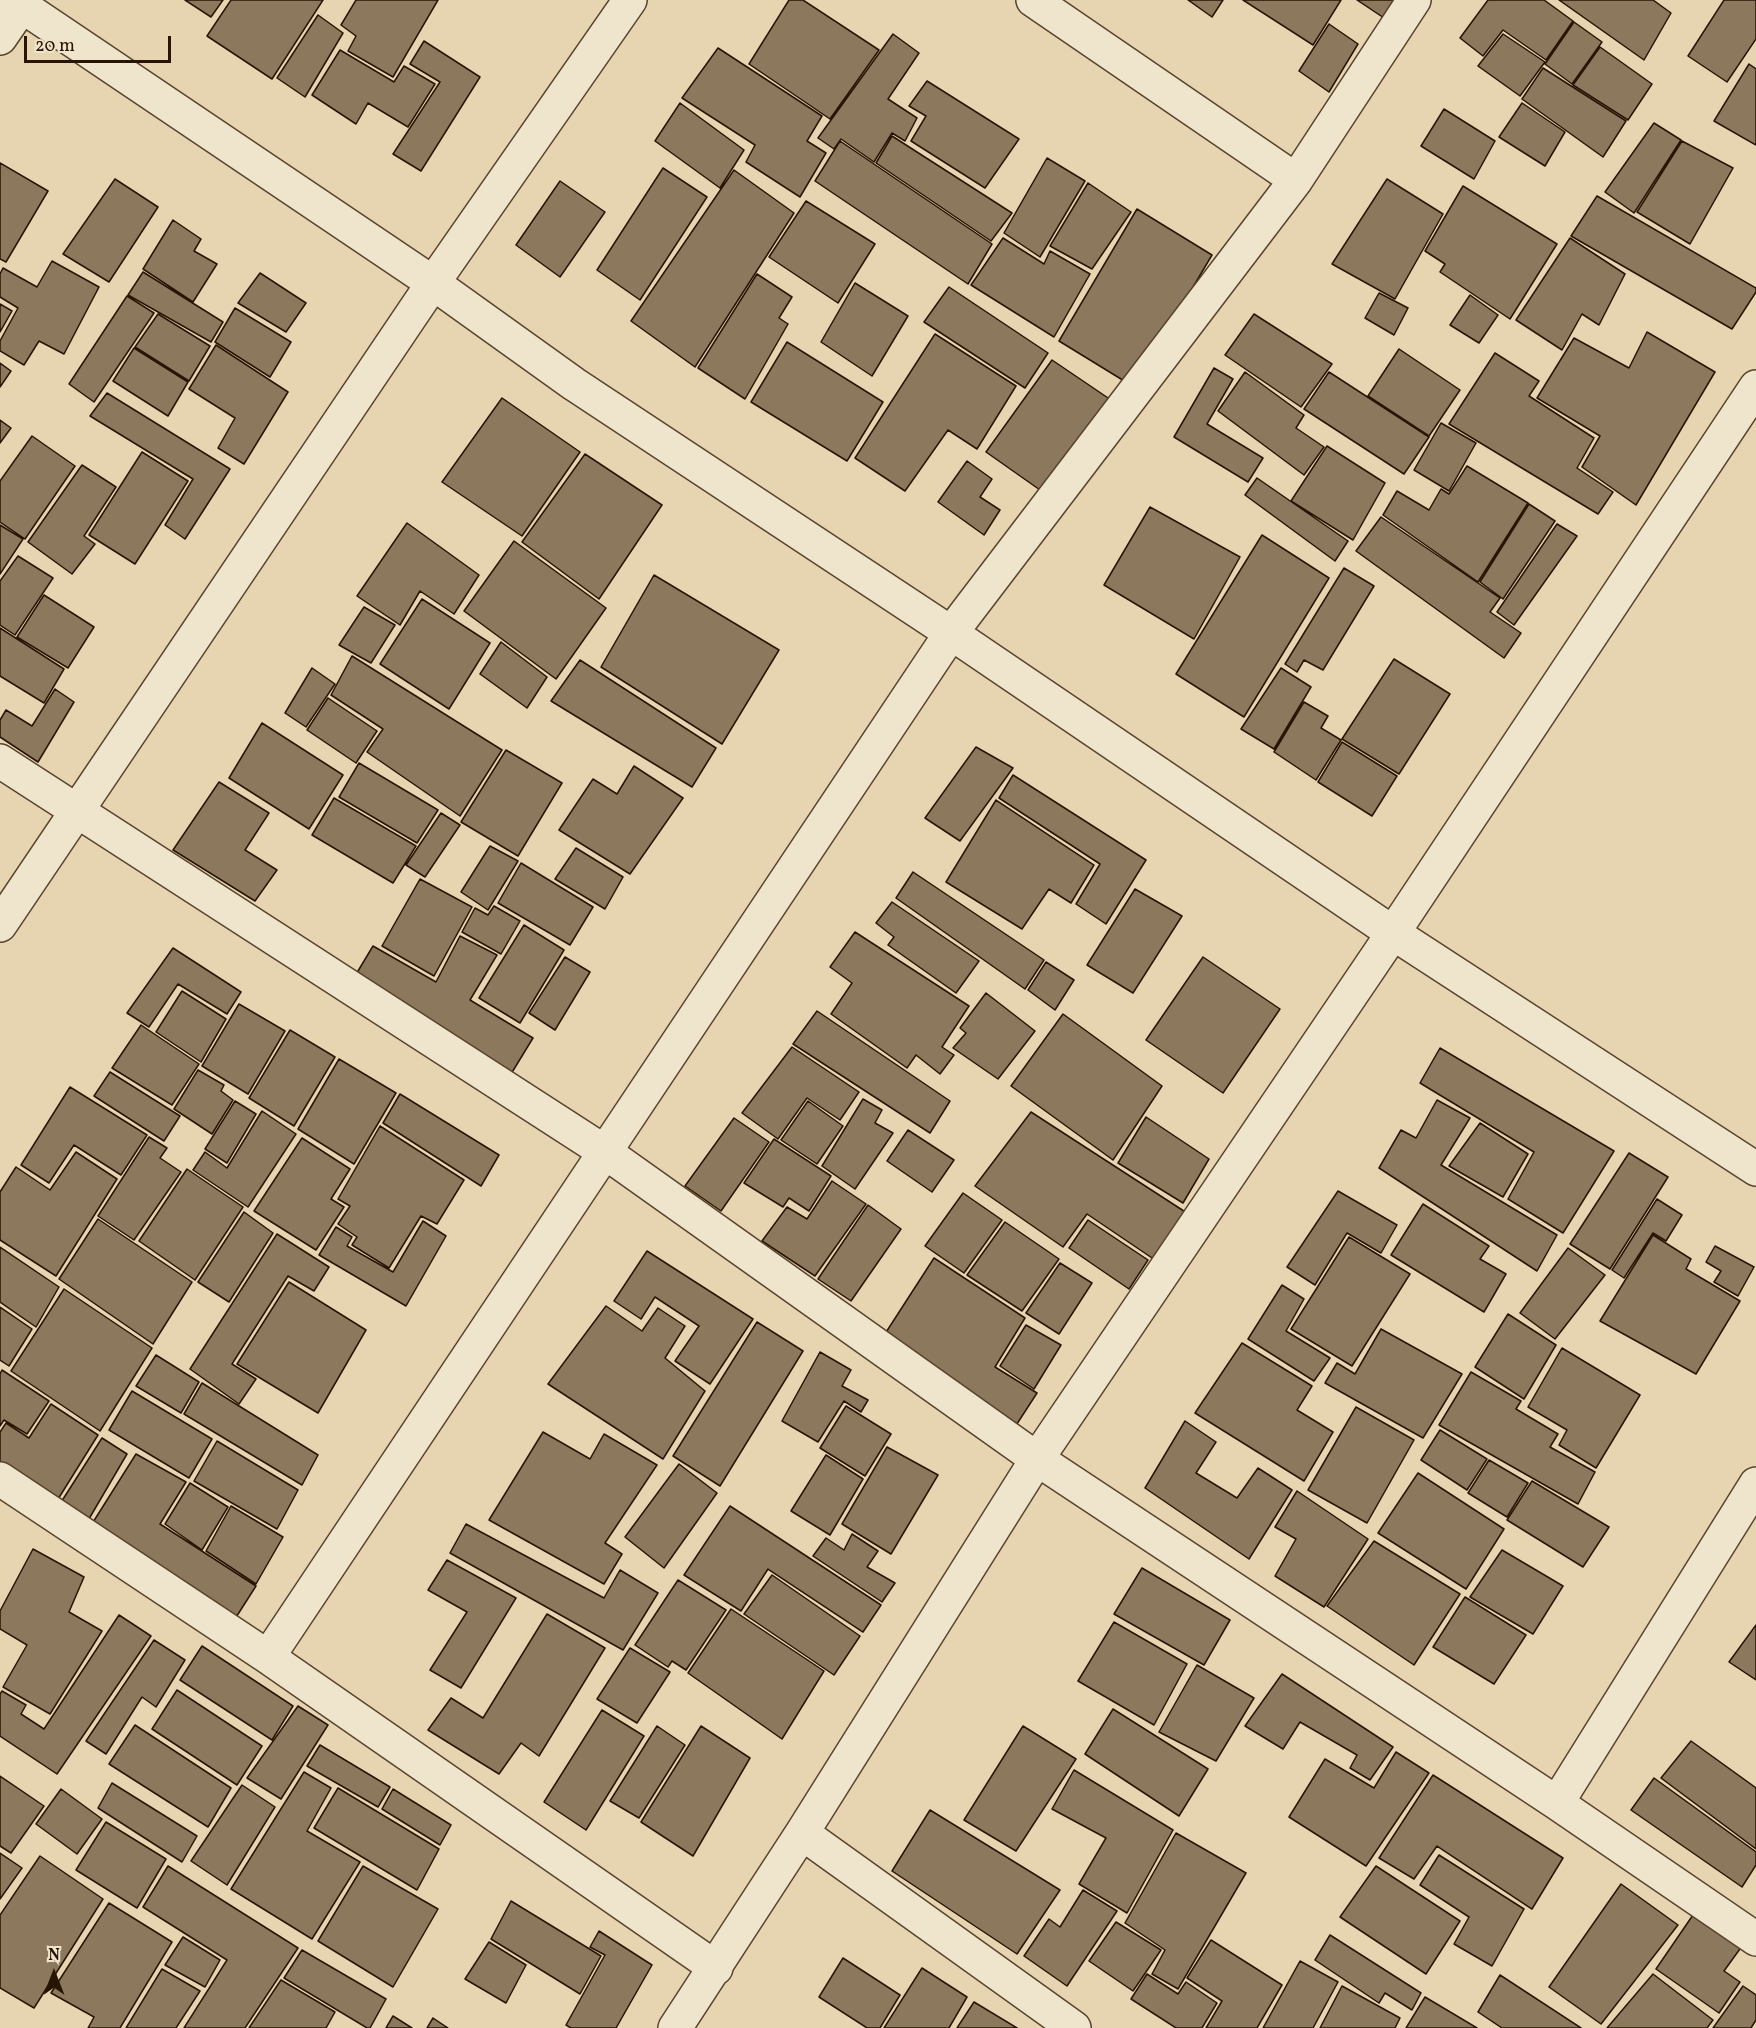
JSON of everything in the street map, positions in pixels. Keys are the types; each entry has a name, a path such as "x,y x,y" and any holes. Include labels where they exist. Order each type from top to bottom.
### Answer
{"street":[{"path":"0,925 433,283 630,0"},
{"path":"1033,0 1296,180"},
{"path":"268,1657 951,633 1296,180 1414,0"},
{"path":"0,38 17,3 433,283 574,384 951,633 1393,933 1756,1169"},
{"path":"675,2028 802,1833 1037,1459 1393,933 1756,387"},
{"path":"0,760 605,1152 1037,1459 1557,1803 1756,1939"},
{"path":"0,1479 268,1657 716,1968"},
{"path":"1557,1803 1756,1484"},
{"path":"802,1833 1074,2028"}],"building":[{"path":"185,0 223,0 211,17"},
{"path":"231,0 323,0 272,79 207,36"},
{"path":"356,0 438,0 393,77 348,51 356,36 341,25"},
{"path":"789,0 803,0 879,50 830,119 749,64"},
{"path":"1188,0 1223,0 1212,17"},
{"path":"1243,0 1341,0 1313,45"},
{"path":"1357,0 1396,0 1384,18"},
{"path":"1488,0 1544,0 1573,21 1546,60 1503,30 1483,56 1460,38"},
{"path":"1559,0 1653,0 1671,13 1644,60"},
{"path":"1724,0 1756,0 1756,39 1727,82 1688,56"},
{"path":"318,15 343,33 305,97 277,78"},
{"path":"1574,22 1602,42 1572,84 1545,64"},
{"path":"1329,24 1358,44 1329,92 1299,71"},
{"path":"893,34 919,53 888,99 917,118 905,141 892,133 874,162 841,139 834,149 818,138"},
{"path":"1503,34 1545,62 1520,96 1478,66"},
{"path":"424,41 480,77 421,171 393,154 440,82 410,64"},
{"path":"1600,47 1652,84 1628,120 1573,85"},
{"path":"718,48 822,116 807,141 826,153 800,197 746,162 755,145 682,98"},
{"path":"340,50 394,82 404,66 435,84 408,127 368,103 356,124 312,95"},
{"path":"1749,64 1756,69 1756,145 1714,121"},
{"path":"1543,68 1626,121 1603,157 1522,99"},
{"path":"927,81 1019,139 985,188 911,141 926,116 909,106"},
{"path":"680,103 744,150 720,188 655,141"},
{"path":"1522,103 1565,132 1545,166 1499,137"},
{"path":"1444,109 1495,141 1474,179 1421,146"},
{"path":"1654,123 1681,140 1634,213 1605,192"},
{"path":"892,136 1012,213 991,241 876,163"},
{"path":"840,141 992,244 968,284 815,181"},
{"path":"1682,141 1733,168 1690,244 1637,212"},
{"path":"1047,158 1085,181 1040,257 1004,233"},
{"path":"0,163 48,191 6,262 0,259"},
{"path":"663,168 707,197 640,300 597,270"},
{"path":"734,170 794,213 695,367 631,321"},
{"path":"115,179 158,207 109,282 63,254"},
{"path":"1387,179 1443,214 1395,299 1332,264"},
{"path":"560,181 605,212 560,277 516,245"},
{"path":"1088,183 1131,212 1092,269 1050,246"},
{"path":"1463,186 1557,244 1510,319 1440,272 1445,264 1425,251"},
{"path":"1597,196 1756,288 1756,292 1732,329 1571,236"},
{"path":"806,201 875,244 838,303 769,257"},
{"path":"1137,209 1212,255 1134,387 1059,341"},
{"path":"173,220 201,239 194,251 217,264 193,302 143,269"},
{"path":"1003,238 1044,264 1050,251 1090,274 1054,337 971,285"},
{"path":"1570,238 1625,274 1599,325 1582,314 1562,350 1516,320"},
{"path":"52,261 99,287 64,354 39,341 24,365 0,351 0,341 18,308 0,297 0,274 3,268 37,287"},
{"path":"143,272 223,322 211,342 128,295"},
{"path":"260,273 306,303 286,332 238,303"},
{"path":"757,274 792,297 779,318 788,324 745,399 698,368"},
{"path":"855,283 908,316 872,376 821,342"},
{"path":"949,287 1048,353 1025,388 924,322"},
{"path":"1379,293 1408,308 1394,335 1365,318"},
{"path":"1470,295 1498,315 1479,343 1450,325"},
{"path":"127,296 154,313 94,402 69,384"},
{"path":"0,304 12,311 0,332"},
{"path":"235,308 291,342 270,377 215,342"},
{"path":"158,314 210,346 189,381 135,347"},
{"path":"1254,314 1332,364 1301,407 1225,355"},
{"path":"1647,332 1715,372 1636,505 1582,467 1600,436 1537,398 1574,338 1629,368"},
{"path":"935,334 1016,386 977,449 948,430 905,491 855,458"},
{"path":"787,342 883,402 847,461 751,402"},
{"path":"216,345 288,392 244,464 218,448 235,418 189,389"},
{"path":"134,348 188,382 168,416 113,381"},
{"path":"1399,349 1460,390 1429,436 1368,396"},
{"path":"1495,353 1539,381 1529,396 1594,438 1577,468 1613,492 1598,514 1449,424"},
{"path":"1052,360 1117,404 1050,497 986,452"},
{"path":"0,363 11,371 0,387"},
{"path":"1214,368 1233,379 1207,424 1263,458 1248,482 1174,437"},
{"path":"1245,372 1304,415 1296,428 1324,447 1304,475 1218,411"},
{"path":"1329,372 1429,437 1404,474 1304,409"},
{"path":"107,393 230,469 185,539 165,525 193,479 90,416"},
{"path":"502,398 580,452 522,536 442,482"},
{"path":"0,420 11,428 0,443"},
{"path":"1441,423 1476,443 1449,491 1414,470"},
{"path":"32,436 75,466 25,539 0,522 0,481"},
{"path":"1327,446 1385,483 1353,540 1291,501"},
{"path":"142,452 188,481 135,564 89,535"},
{"path":"585,454 662,505 599,599 522,542"},
{"path":"967,461 992,479 980,497 1000,510 984,535 938,502"},
{"path":"82,465 116,487 84,536 95,544 72,574 28,542"},
{"path":"1467,466 1528,503 1478,582 1383,515 1397,491 1429,510 1441,489 1449,494"},
{"path":"1257,478 1348,541 1335,561 1245,495"},
{"path":"1529,504 1555,521 1503,599 1480,582"},
{"path":"1150,507 1240,557 1194,639 1104,585"},
{"path":"1381,517 1500,598 1490,612 1521,633 1504,658 1356,551"},
{"path":"407,523 479,575 454,614 420,591 400,625 357,596"},
{"path":"1557,524 1577,536 1514,625 1497,612"},
{"path":"0,525 23,539 0,574"},
{"path":"1262,535 1329,578 1244,717 1176,674"},
{"path":"514,541 606,608 556,679 464,611"},
{"path":"18,556 53,578 15,635 0,625 0,581"},
{"path":"1344,568 1374,586 1323,670 1304,660 1297,672 1285,664"},
{"path":"654,575 779,650 722,744 601,667"},
{"path":"44,595 94,627 68,668 17,637"},
{"path":"422,599 490,643 449,709 380,664"},
{"path":"364,607 395,625 371,663 339,645"},
{"path":"0,628 64,669 44,703 0,676"},
{"path":"501,642 547,677 527,708 480,674"},
{"path":"352,656 502,750 460,816 367,752 383,729 331,695"},
{"path":"1394,659 1450,694 1399,774 1342,739"},
{"path":"580,660 716,748 692,787 551,701"},
{"path":"312,668 335,684 306,727 285,713"},
{"path":"1281,668 1311,687 1274,749 1241,729"},
{"path":"55,689 74,702 38,762 0,737 0,720 6,710 32,726"},
{"path":"328,698 377,731 356,763 307,730"},
{"path":"1304,702 1328,716 1321,728 1341,740 1316,780 1274,752"},
{"path":"262,723 343,775 309,829 229,778"},
{"path":"1342,742 1397,776 1372,816 1318,782"},
{"path":"976,747 1013,768 960,841 925,818"},
{"path":"506,750 562,783 518,856 461,822"},
{"path":"359,763 438,810 417,843 339,797"},
{"path":"634,766 683,798 630,874 559,830 593,779 617,794"},
{"path":"1013,775 1146,860 1106,924 1076,904 1100,864 999,798"},
{"path":"219,782 269,813 245,850 277,870 255,901 173,850"},
{"path":"334,798 416,846 393,883 312,835"},
{"path":"996,800 1094,865 1071,903 1049,889 1022,929 946,882"},
{"path":"441,813 460,825 425,877 406,865"},
{"path":"490,846 518,861 488,910 461,892"},
{"path":"576,848 623,877 605,909 555,879"},
{"path":"521,863 593,907 570,945 498,903"},
{"path":"913,872 1044,960 1025,989 896,898"},
{"path":"420,879 472,907 434,976 382,946"},
{"path":"1135,889 1182,916 1133,993 1087,965"},
{"path":"892,902 979,961 956,993 888,945 894,937 876,923"},
{"path":"494,906 520,921 501,954 462,932 475,908 488,915"},
{"path":"524,925 564,950 520,1023 479,998"},
{"path":"855,932 969,1006 942,1047 954,1055 940,1074 916,1055 907,1068 831,1014 852,983 830,967"},
{"path":"460,936 497,955 470,1000 533,1038 511,1074 355,976 373,946 436,982"},
{"path":"173,948 241,992 227,1014 178,984 149,1027 127,1013"},
{"path":"565,957 590,972 555,1030 529,1013"},
{"path":"1203,957 1280,1009 1223,1093 1146,1040"},
{"path":"1046,962 1074,980 1055,1010 1028,990"},
{"path":"182,991 226,1019 201,1062 156,1032"},
{"path":"986,993 1035,1031 998,1079 953,1048 966,1033 960,1028"},
{"path":"239,1004 285,1031 248,1094 202,1066"},
{"path":"817,1011 950,1101 930,1133 793,1044"},
{"path":"1063,1014 1162,1086 1113,1160 1011,1086"},
{"path":"141,1025 199,1064 172,1105 112,1068"},
{"path":"290,1030 335,1057 294,1126 249,1098"},
{"path":"792,1047 859,1092 840,1120 807,1098 778,1139 742,1113"},
{"path":"1440,1048 1614,1151 1563,1233 1508,1199 1534,1152 1420,1083"},
{"path":"339,1059 396,1093 354,1164 298,1129"},
{"path":"198,1070 224,1085 221,1091 233,1100 212,1134 174,1109"},
{"path":"110,1072 180,1116 164,1141 94,1096"},
{"path":"70,1087 147,1135 121,1175 74,1145 49,1183 21,1165"},
{"path":"400,1094 499,1155 481,1186 383,1123"},
{"path":"863,1099 882,1110 875,1123 893,1133 855,1189 822,1166"},
{"path":"1437,1100 1470,1118 1441,1165 1557,1235 1537,1271 1379,1168 1401,1130 1416,1138"},
{"path":"235,1101 256,1114 227,1163 205,1149"},
{"path":"808,1101 843,1126 817,1164 781,1140"},
{"path":"262,1111 296,1134 248,1207 193,1170 205,1152 227,1168"},
{"path":"1031,1112 1190,1215 1158,1262 1087,1214 1063,1247 975,1186"},
{"path":"1146,1117 1209,1159 1183,1203 1118,1163"},
{"path":"734,1118 769,1142 721,1211 685,1186"},
{"path":"1480,1123 1528,1154 1503,1197 1449,1166"},
{"path":"380,1126 464,1180 437,1224 421,1216 389,1268 352,1245 357,1237 338,1224 350,1206 338,1199"},
{"path":"908,1130 954,1160 932,1192 887,1161"},
{"path":"149,1137 167,1148 160,1158 181,1172 134,1240 98,1216"},
{"path":"302,1138 350,1169 331,1199 344,1207 316,1250 254,1211"},
{"path":"774,1139 831,1176 809,1211 789,1198 783,1207 744,1183"},
{"path":"76,1152 117,1179 56,1276 0,1240 0,1192 16,1167 50,1190"},
{"path":"1629,1153 1668,1177 1610,1269 1570,1244"},
{"path":"187,1169 243,1207 195,1280 139,1241"},
{"path":"832,1181 866,1204 815,1276 762,1241 787,1207 807,1219"},
{"path":"1338,1191 1397,1225 1381,1253 1347,1233 1315,1285 1287,1267"},
{"path":"963,1193 1002,1220 964,1273 925,1246"},
{"path":"1657,1199 1682,1215 1666,1241 1653,1233 1624,1278 1612,1270"},
{"path":"1423,1204 1489,1246 1480,1259 1506,1274 1484,1312 1391,1255"},
{"path":"868,1205 901,1229 851,1301 818,1279"},
{"path":"244,1212 273,1233 229,1302 198,1282"},
{"path":"98,1219 192,1282 153,1344 59,1279"},
{"path":"1088,1220 1148,1260 1129,1289 1069,1248"},
{"path":"423,1221 446,1236 406,1306 319,1255 336,1227 352,1237 347,1246 393,1272"},
{"path":"1005,1222 1059,1259 1022,1311 967,1275"},
{"path":"277,1234 329,1267 314,1291 288,1276 232,1364 256,1379 239,1404 190,1369"},
{"path":"1653,1235 1691,1259 1686,1269 1740,1301 1696,1374 1600,1321"},
{"path":"1349,1237 1410,1274 1352,1366 1291,1329"},
{"path":"1715,1246 1754,1267 1738,1296 1714,1282 1721,1271 1706,1262"},
{"path":"0,1247 59,1287 36,1327 0,1302"},
{"path":"1568,1248 1605,1275 1555,1339 1520,1313"},
{"path":"647,1251 753,1319 710,1384 675,1361 699,1326 655,1297 641,1319 614,1301"},
{"path":"934,1258 1025,1318 995,1367 1037,1393 1013,1430 881,1340"},
{"path":"1060,1263 1092,1283 1059,1334 1026,1313"},
{"path":"289,1282 366,1330 318,1413 237,1364"},
{"path":"1282,1285 1304,1299 1286,1331 1330,1358 1314,1381 1248,1339"},
{"path":"64,1289 152,1348 100,1431 11,1371"},
{"path":"606,1306 642,1331 658,1308 685,1326 665,1358 705,1391 663,1459 548,1384"},
{"path":"0,1307 32,1329 9,1366 0,1360"},
{"path":"1508,1314 1556,1345 1524,1399 1475,1367"},
{"path":"757,1322 803,1351 720,1486 673,1456"},
{"path":"1026,1325 1061,1345 1034,1389 1000,1366"},
{"path":"1381,1329 1462,1374 1423,1438 1325,1383 1337,1363 1355,1374"},
{"path":"1242,1343 1312,1386 1297,1410 1333,1432 1304,1481 1195,1413"},
{"path":"1562,1348 1640,1395 1596,1468 1559,1445 1567,1430 1528,1407"},
{"path":"820,1352 851,1370 842,1386 868,1400 861,1412 844,1401 818,1442 782,1421"},
{"path":"156,1355 199,1382 181,1413 136,1386"},
{"path":"2,1370 49,1401 27,1434 4,1420 0,1426 0,1374"},
{"path":"1471,1372 1521,1401 1516,1409 1558,1434 1550,1447 1595,1472 1578,1504 1439,1425"},
{"path":"202,1383 318,1455 302,1485 184,1414"},
{"path":"132,1391 212,1439 189,1478 109,1430"},
{"path":"51,1404 98,1435 55,1504 0,1466 0,1432 6,1423 29,1438"},
{"path":"846,1406 891,1434 865,1476 820,1448"},
{"path":"1356,1407 1414,1440 1367,1523 1308,1490"},
{"path":"1185,1421 1216,1442 1196,1473 1237,1498 1258,1468 1292,1490 1249,1559 1145,1488"},
{"path":"1440,1430 1487,1459 1467,1490 1421,1460"},
{"path":"543,1432 590,1459 604,1434 657,1465 605,1543 622,1554 604,1584 489,1520"},
{"path":"102,1438 127,1454 86,1524 58,1507"},
{"path":"217,1441 298,1490 277,1529 194,1481"},
{"path":"887,1447 938,1475 891,1554 842,1524"},
{"path":"136,1454 186,1482 160,1524 256,1586 233,1622 90,1527"},
{"path":"826,1455 863,1479 830,1535 791,1511"},
{"path":"1489,1460 1528,1483 1507,1517 1468,1493"},
{"path":"679,1464 717,1493 664,1568 625,1537"},
{"path":"1418,1473 1504,1529 1466,1589 1378,1533"},
{"path":"1532,1481 1609,1527 1583,1567 1507,1520"},
{"path":"190,1483 228,1507 202,1550 165,1524"},
{"path":"1297,1491 1368,1539 1324,1607 1275,1576 1296,1539 1275,1527"},
{"path":"231,1506 283,1537 256,1584 206,1551"},
{"path":"730,1506 881,1605 863,1632 768,1569 741,1611 684,1575"},
{"path":"466,1524 604,1598 620,1570 658,1593 623,1650 450,1553"},
{"path":"852,1534 878,1551 867,1567 895,1583 882,1602 813,1556 826,1538 844,1550"},
{"path":"1374,1541 1460,1594 1414,1665 1327,1606"},
{"path":"33,1549 84,1577 69,1612 102,1631 50,1714 3,1687 27,1645 0,1629 0,1611"},
{"path":"1502,1550 1563,1586 1533,1634 1470,1597"},
{"path":"447,1560 516,1598 461,1688 430,1670 467,1612 428,1590"},
{"path":"1142,1568 1230,1620 1204,1665 1114,1614"},
{"path":"772,1575 860,1636 834,1675 744,1614"},
{"path":"678,1580 726,1610 686,1670 672,1661 668,1667 635,1645"},
{"path":"1465,1597 1526,1635 1494,1684 1433,1647"},
{"path":"731,1609 824,1671 782,1739 688,1673"},
{"path":"547,1614 605,1648 539,1756 521,1743 499,1774 428,1730 451,1698 483,1718"},
{"path":"119,1615 151,1636 57,1774 0,1736 0,1694 2,1691 26,1705 21,1714 44,1729"},
{"path":"1114,1622 1187,1664 1154,1725 1078,1681"},
{"path":"1756,1625 1756,1680 1729,1662"},
{"path":"154,1640 185,1660 156,1707 142,1697 106,1754 86,1741"},
{"path":"202,1646 293,1706 272,1740 180,1680"},
{"path":"630,1648 670,1672 637,1723 597,1699"},
{"path":"1197,1665 1254,1698 1216,1761 1159,1732"},
{"path":"1282,1674 1393,1747 1370,1780 1350,1768 1357,1755 1300,1722 1283,1749 1245,1726"},
{"path":"177,1690 262,1746 237,1785 152,1729"},
{"path":"298,1706 328,1725 281,1799 247,1778"},
{"path":"1113,1709 1208,1769 1179,1816 1085,1754"},
{"path":"602,1710 644,1736 586,1830 544,1802"},
{"path":"135,1725 231,1788 208,1827 109,1764"},
{"path":"657,1726 685,1745 639,1818 610,1801"},
{"path":"701,1726 750,1758 693,1856 641,1822"},
{"path":"1023,1726 1076,1759 1016,1851 964,1820"},
{"path":"1691,1741 1756,1788 1756,1849 1661,1778"},
{"path":"320,1745 390,1787 378,1807 307,1766"},
{"path":"1396,1752 1429,1773 1366,1866 1289,1817 1325,1759 1374,1788"},
{"path":"1074,1770 1173,1830 1127,1913 1079,1884 1106,1838 1052,1809"},
{"path":"304,1772 331,1788 307,1831 360,1862 312,1939 231,1889"},
{"path":"1433,1775 1563,1858 1532,1909 1437,1846 1414,1879 1379,1858"},
{"path":"0,1776 44,1806 11,1853 0,1846"},
{"path":"1654,1778 1756,1852 1756,1865 1742,1887 1631,1810"},
{"path":"112,1783 197,1836 182,1862 98,1808"},
{"path":"242,1785 275,1807 227,1885 191,1861"},
{"path":"338,1788 439,1849 417,1890 314,1828"},
{"path":"61,1789 102,1819 77,1854 36,1824"},
{"path":"393,1789 451,1825 440,1845 382,1809"},
{"path":"930,1810 1060,1890 1017,1954 892,1871"},
{"path":"106,1822 166,1859 137,1908 76,1870"},
{"path":"1176,1833 1246,1873 1178,1989 1152,1974 1165,1950 1125,1923"},
{"path":"0,1853 22,1868 0,1899"},
{"path":"1439,1855 1524,1909 1492,1966 1454,1944 1469,1917 1420,1885"},
{"path":"40,1856 103,1899 34,2008 0,1988 0,1915"},
{"path":"168,1866 298,1948 245,2028 184,2028 227,1960 143,1907"},
{"path":"363,1866 438,1909 393,1987 318,1941"},
{"path":"1376,1866 1460,1921 1426,1974 1340,1917"},
{"path":"1621,1884 1678,1925 1601,2024 1549,1987"},
{"path":"1083,1890 1117,1911 1067,1986 1024,1956 1049,1919 1060,1927"},
{"path":"511,1901 601,1956 580,1994 491,1939"},
{"path":"109,1903 172,1942 120,2028 88,2028 94,2017 51,1993"},
{"path":"1695,1912 1745,1942 1724,1971 1740,1982 1719,2013 1656,1969"},
{"path":"1116,1922 1161,1950 1133,1991 1089,1961"},
{"path":"599,1931 652,1965 616,2028 571,2028 566,2025 605,1955 590,1947"},
{"path":"1330,1935 1421,1993 1412,2010 1385,1993 1379,2003 1315,1960"},
{"path":"183,1937 220,1960 205,1987 165,1965"},
{"path":"1211,1940 1282,1985 1257,2028 1206,2028 1222,2001 1187,1978"},
{"path":"489,1942 526,1965 506,2003 465,1979"},
{"path":"302,1950 386,1999 370,2028 284,1978"},
{"path":"843,1958 900,1995 880,2028 867,2028 819,1997"},
{"path":"1300,1961 1338,1982 1313,2028 1263,2028"},
{"path":"922,1968 967,1997 949,2028 884,2028"},
{"path":"162,1969 200,1991 176,2028 126,2028"},
{"path":"1147,1974 1178,1994 1186,1982 1217,2003 1202,2028 1176,2028 1131,1999"},
{"path":"1653,1974 1713,2020 1707,2028 1607,2028"},
{"path":"1500,1975 1581,2028 1502,2028 1478,2012"},
{"path":"281,1980 335,2012 326,2028 249,2028"},
{"path":"1342,1986 1400,2018 1395,2028 1320,2028"},
{"path":"1743,1986 1756,1995 1756,2020 1751,2028 1713,2028"},
{"path":"1425,1997 1477,2028 1406,2028"},
{"path":"974,2002 1017,2028 957,2028"},
{"path":"393,2016 412,2028 386,2028"},
{"path":"433,2018 448,2028 427,2028"}]}
